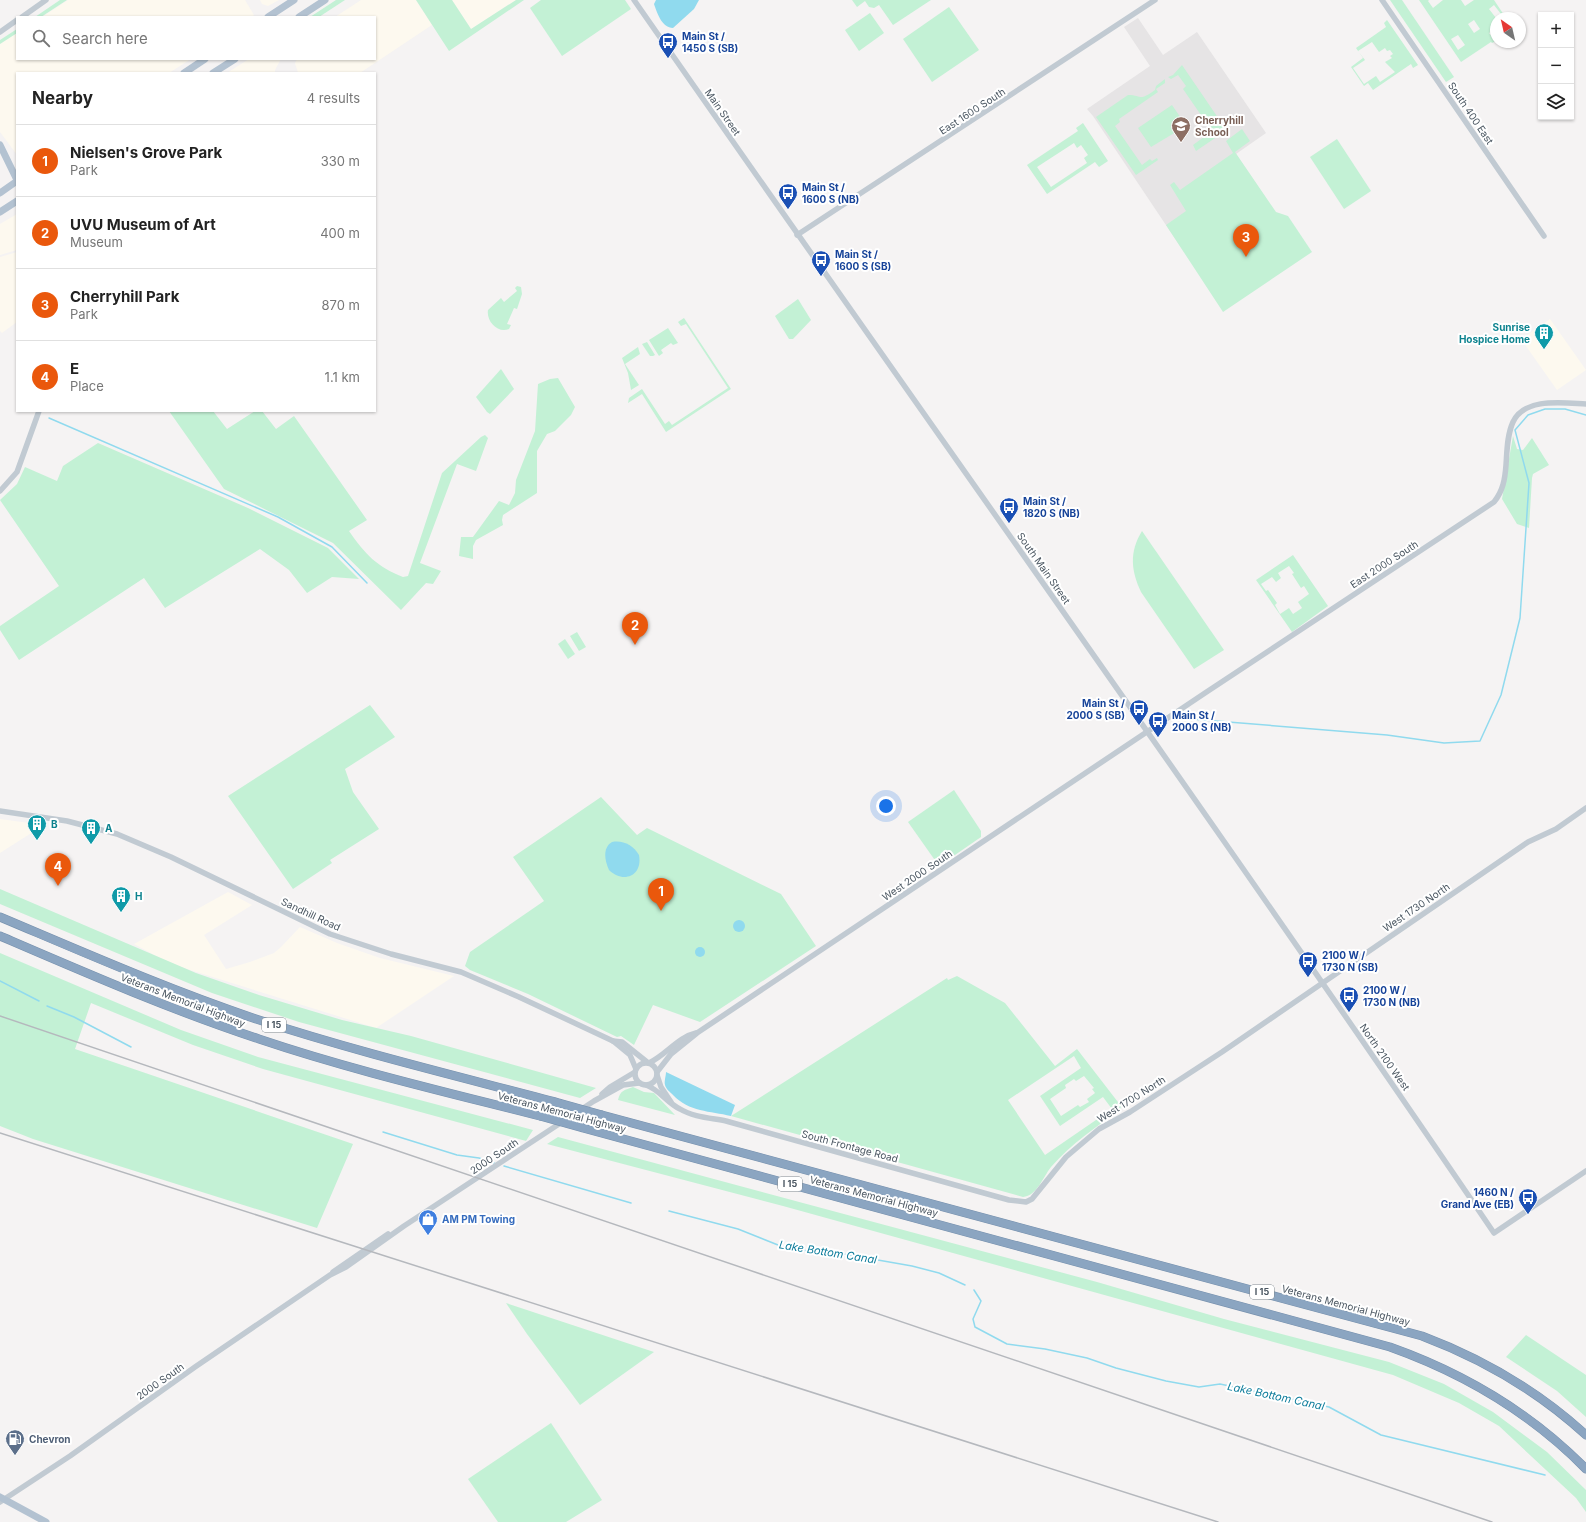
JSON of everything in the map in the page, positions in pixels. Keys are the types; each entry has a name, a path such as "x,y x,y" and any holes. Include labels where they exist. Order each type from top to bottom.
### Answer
{"highway":[{"name":"Veterans Memorial Highway","path":"0,917 148,979 252,1018 306,1035 1422,1336 1470,1356 1504,1374 1542,1399 1586,1435"},
{"name":"Veterans Memorial Highway","path":"0,936 147,998 254,1038 346,1065 540,1116 1390,1347 1441,1367 1489,1392 1545,1432 1586,1468"}],"main road":[{"path":"270,16 294,0"},
{"path":"300,16 324,0"},
{"path":"186,72 204,60"},
{"path":"215,72 233,60"},
{"path":"0,145 16,179"},
{"path":"0,193 16,182"},
{"path":"0,212 16,202"},
{"path":"1,1499 46,1522"}],"street":[{"path":"23,16 46,0"},
{"name":"Main Street","path":"634,0 797,235"},
{"name":"East 1600 South","path":"797,235 1155,0"},
{"name":"South 400 East","path":"1382,0 1544,236"},
{"path":"0,32 16,21"},
{"name":"South Main Street","path":"797,235 1247,872"},
{"name":"East 2000 South","path":"1148,732 1494,502 1502,490 1509,432 1513,422 1520,413 1541,404 1586,404"},
{"path":"0,491 17,472 39,412"},
{"name":"West 2000 South","path":"657,1074 671,1054 696,1033 1148,732"},
{"name":"West 1730 North","path":"1259,1027 1322,982 1528,842 1556,829 1586,808"},
{"name":"Sandhill Road","path":"0,812 67,821 117,834 171,857 330,934 384,952 461,972 519,996 613,1041 630,1055 635,1071"},
{"name":"North 2100 West","path":"1247,872 1494,1233 1586,1171"},
{"name":"West 1700 North","path":"1026,1202 1032,1199 1066,1157 1090,1136 1259,1027"},
{"name":"West 2000 South","path":"648,1063 663,1055 688,1035 696,1033"},
{"name":"Sandhill Road","path":"613,1041 622,1042 648,1063"},
{"path":"648,1063 654,1066 657,1074 654,1082 646,1085 639,1082 623,1084 594,1101 610,1087 635,1071 640,1064 648,1063"},
{"path":"635,1071 636,1078 639,1082"},
{"name":"South Frontage Road","path":"657,1074 661,1087 671,1103"},
{"name":"South Frontage Road","path":"646,1085 653,1088 679,1109 692,1114 726,1121 1009,1200 1026,1202"},
{"name":"2000 South","path":"1,1499 70,1456 169,1385 330,1275 342,1264 391,1232 404,1226 594,1101"}],"shaded area":[{"path":"68,0 245,0 254,15 253,16 44,16"},
{"path":"260,0 279,0 268,6 262,4"},
{"path":"361,0 416,0 432,25 362,72 298,72 295,63 296,60 376,60 376,16 337,16"},
{"path":"452,0 516,0 471,29"},
{"name":"Cherryhill School","path":"1138,18 1163,55 1197,32 1266,133 1236,154 1265,197 1184,252 1087,109 1150,66 1124,27"},
{"path":"16,34 16,60 189,60 171,72 16,72 16,154 0,132 0,44"},
{"path":"247,60 280,60 275,72 229,72"},
{"path":"16,215 16,250 0,255 0,224"},
{"path":"16,252 16,323 2,333 0,331 0,257"},
{"path":"1550,319 1586,370 1557,390 1521,339"},
{"path":"0,819 44,825 0,853"},
{"path":"228,892 252,905 204,935 226,969 274,953 300,927 337,943 380,958 454,976 376,1028 171,964 134,944"}],"green space":[{"path":"60,0 67,0 43,16 36,16"},
{"path":"336,0 345,0 321,16 312,16"},
{"path":"416,0 452,0 471,29 516,0 524,0 449,51"},
{"path":"541,0 625,0 631,9 562,56 530,8"},
{"path":"852,0 931,0 893,25 879,5 874,8 869,7 865,1 857,7"},
{"path":"1390,0 1402,0 1454,77 1446,82"},
{"path":"1419,0 1429,0 1428,1 1433,8 1443,0 1461,0 1465,6 1474,0 1494,0 1502,12 1499,12 1494,5 1489,9 1491,12 1490,12 1489,33 1490,43 1461,62","holes":["1474,20 1480,29 1474,33 1468,24","1458,35 1465,45 1458,50 1451,39"]},
{"path":"949,7 979,50 932,82 903,39"},
{"path":"870,13 884,33 859,51 845,30"},
{"path":"1387,20 1418,65 1413,68 1411,64 1373,90 1368,83 1364,86 1351,67 1363,58 1359,52 1365,60 1353,68 1364,84 1376,76 1380,82 1395,72 1385,62 1392,58 1390,56 1393,54 1390,50 1387,51 1385,48 1379,52 1372,42 1358,51 1356,48 1386,27 1384,23"},
{"path":"16,30 16,34 0,44 0,40"},
{"path":"1182,65 1225,128 1224,132 1196,151 1193,145 1212,131 1183,89 1186,86 1178,75 1171,79 1168,77 1173,75"},
{"path":"1165,79 1165,83 1156,89 1158,92 1119,119 1120,122 1115,126 1142,165 1150,159 1152,161 1157,158 1158,160 1136,175 1096,117 1128,95 1141,97 1146,96 1155,90 1156,86"},
{"path":"1172,105 1185,124 1180,128 1181,129 1151,147 1138,128"},
{"path":"1083,123 1108,161 1099,167 1095,162 1047,194 1027,165 1078,131 1076,128","holes":["1074,143 1077,148 1081,145 1088,155 1084,158 1087,163 1051,187 1037,167"]},
{"path":"1242,129 1250,141 1235,152 1276,212 1288,216 1312,252 1223,312 1166,225 1186,211 1170,185 1174,182 1180,190 1233,153 1226,141"},
{"path":"1337,139 1371,191 1344,209 1310,157"},
{"path":"517,286 521,287 522,294 517,309 514,308 507,324 511,325 509,329 501,330 494,326 491,322 488,310 501,298 504,302 517,291 515,288"},
{"path":"798,299 811,320 793,339 789,339 775,316"},
{"path":"684,318 731,389 666,432 642,394 628,403 629,398 642,389 665,424 669,421 672,425 728,388 686,324 681,326 678,322"},
{"path":"668,328 678,343 673,345 671,343 661,350 663,353 659,356 649,340"},
{"path":"647,342 655,355 650,356 642,344"},
{"path":"638,347 640,354 625,364 639,385 631,390 628,373 622,358"},
{"path":"501,369 514,389 490,414 476,397"},
{"path":"558,378 575,407 571,415 555,431 547,434 537,451 537,493 503,515 503,525 476,540 473,546 473,559 459,556 461,537 473,537 499,501 509,505 515,493 516,480 535,431 538,384 550,379"},
{"path":"170,412 214,412 227,429 253,412 263,412 276,429 294,416 367,520 349,531 372,559 386,569 403,577 408,576 442,473 481,437 485,435 488,438 476,471 457,464 420,563 441,571 433,584 426,583 401,610 333,543 224,489"},
{"path":"1513,436 1517,449 1523,450 1532,438 1549,465 1533,474 1529,528 1517,524 1502,499"},
{"path":"98,443 248,508 328,548 359,579 332,577 307,593 289,570 260,549 165,608 144,578 19,660 0,630 0,626 59,586 0,500 17,484 25,467 57,481 63,466"},
{"path":"1142,531 1224,650 1194,669 1141,592 1135,577 1133,569 1133,554"},
{"path":"1293,555 1328,606 1292,632 1256,580","holes":["1289,566 1294,573 1292,574 1301,588 1304,586 1309,594 1298,602 1302,608 1293,614 1289,608 1280,614 1275,605 1277,603 1268,590 1266,591 1261,584 1272,577 1276,582 1281,578 1278,573"]},
{"path":"577,632 586,647 579,651 570,636"},
{"path":"565,639 575,654 568,659 558,644"},
{"path":"370,705 395,737 345,769 353,792 379,829 330,860 332,863 293,889 228,796"},
{"path":"954,790 981,831 981,837 939,866 908,822"},
{"path":"601,797 637,835 647,828 781,894 816,946 700,1022 653,1005 634,1045 621,1036 617,1037 528,994 470,970 465,966 470,952 544,901 513,857"},
{"path":"0,889 196,973 259,995 342,1020 411,1036 596,1088 580,1098 299,1022 212,993 0,904"},
{"path":"0,953 181,1030 258,1057 533,1130 526,1141 263,1069 193,1045 91,1003 75,1049 353,1144 317,1228 33,1139 0,1126"},
{"path":"957,976 1005,1003 1055,1066 1077,1049 1121,1106 1120,1110 1084,1136 1067,1151 1051,1167 1036,1190 1028,1196 1023,1197 731,1116 947,978 948,980","holes":["1074,1056 1081,1068 1040,1096 1060,1126 1103,1097 1112,1109 1045,1155 1008,1100","1084,1076 1094,1088 1092,1089 1095,1093 1087,1099 1089,1102 1080,1107 1078,1105 1061,1116 1050,1099 1066,1088 1065,1085 1074,1079 1076,1081"]},
{"path":"633,1087 644,1092 654,1093 675,1115 618,1100 622,1092"},
{"path":"558,1137 1097,1282 1224,1319 1389,1362 1444,1384 1493,1412 1547,1452 1586,1490 1586,1512 1576,1498 1499,1426 1459,1403 1393,1375 783,1206 547,1144"},
{"path":"506,1303 654,1352 580,1405 527,1334"},
{"path":"1526,1335 1586,1375 1586,1417 1557,1391 1506,1357"},
{"path":"551,1423 602,1500 566,1522 498,1522 468,1479"}],"water":[{"path":"656,0 699,0 694,9 673,28 666,26 660,19 654,4"},
{"path":"628,618 639,620 638,626 626,623"},
{"path":"612,842 627,844 634,848 639,855 638,868 631,876 620,877 609,870 605,855 607,848"},
{"path":"737,920 741,920 745,926 741,932 737,932 733,928 733,924"},
{"path":"698,947 702,947 705,952 702,957 698,957 695,954 695,950"},
{"path":"666,1072 735,1105 731,1116 693,1108 679,1101 666,1086"}],"waterway":[{"path":"1191,719 1387,735 1444,743 1480,741 1501,695 1520,618 1529,483 1515,430 1528,415 1545,409 1565,409 1586,415"},
{"path":"49,418 278,517 332,547 367,583"},
{"name":"Lake Bottom Canal","path":"0,981 39,1001"},
{"name":"Lake Bottom Canal","path":"47,1006 74,1017 131,1047"},
{"name":"Lake Bottom Canal","path":"383,1132 457,1155 479,1158 494,1163"},
{"name":"Lake Bottom Canal","path":"504,1166 631,1203"},
{"name":"Lake Bottom Canal","path":"669,1211 738,1229 783,1247 798,1250 838,1253 912,1266 939,1273 965,1285"},
{"name":"Lake Bottom Canal","path":"974,1290 981,1301 973,1319 975,1327 1007,1344 1045,1349 1087,1358 1116,1368 1166,1381 1199,1387 1220,1384 1329,1407 1381,1435 1545,1475"}],"railway":[{"path":"0,1016 1492,1522"},
{"path":"0,1133 1218,1522"}],"place":[{"name":"Main St / 1450 S (SB)","path":"668,59"},
{"name":"Cherryhill School","path":"1181,143"},
{"name":"Main St / 1600 S (NB)","path":"788,210"},
{"name":"Cherryhill Park","path":"1246,257"},
{"name":"Main St / 1600 S (SB)","path":"821,277"},
{"name":"Sunrise Hospice Home","path":"1544,350"},
{"name":"Main St / 1820 S (NB)","path":"1009,524"},
{"name":"UVU Museum of Art","path":"635,645"},
{"name":"Main St / 2000 S (SB)","path":"1139,726"},
{"name":"Main St / 2000 S (NB)","path":"1158,738"},
{"name":"B","path":"37,841"},
{"name":"A","path":"91,845"},
{"name":"E","path":"58,886"},
{"name":"Nielsen's Grove Park","path":"661,911"},
{"name":"H","path":"121,913"},
{"name":"2100 W / 1730 N (SB)","path":"1308,978"},
{"name":"2100 W / 1730 N (NB)","path":"1349,1013"},
{"name":"1460 N / Grand Ave (EB)","path":"1528,1215"},
{"name":"AM PM Towing","path":"428,1236"},
{"name":"Chevron","path":"15,1456"}]}
